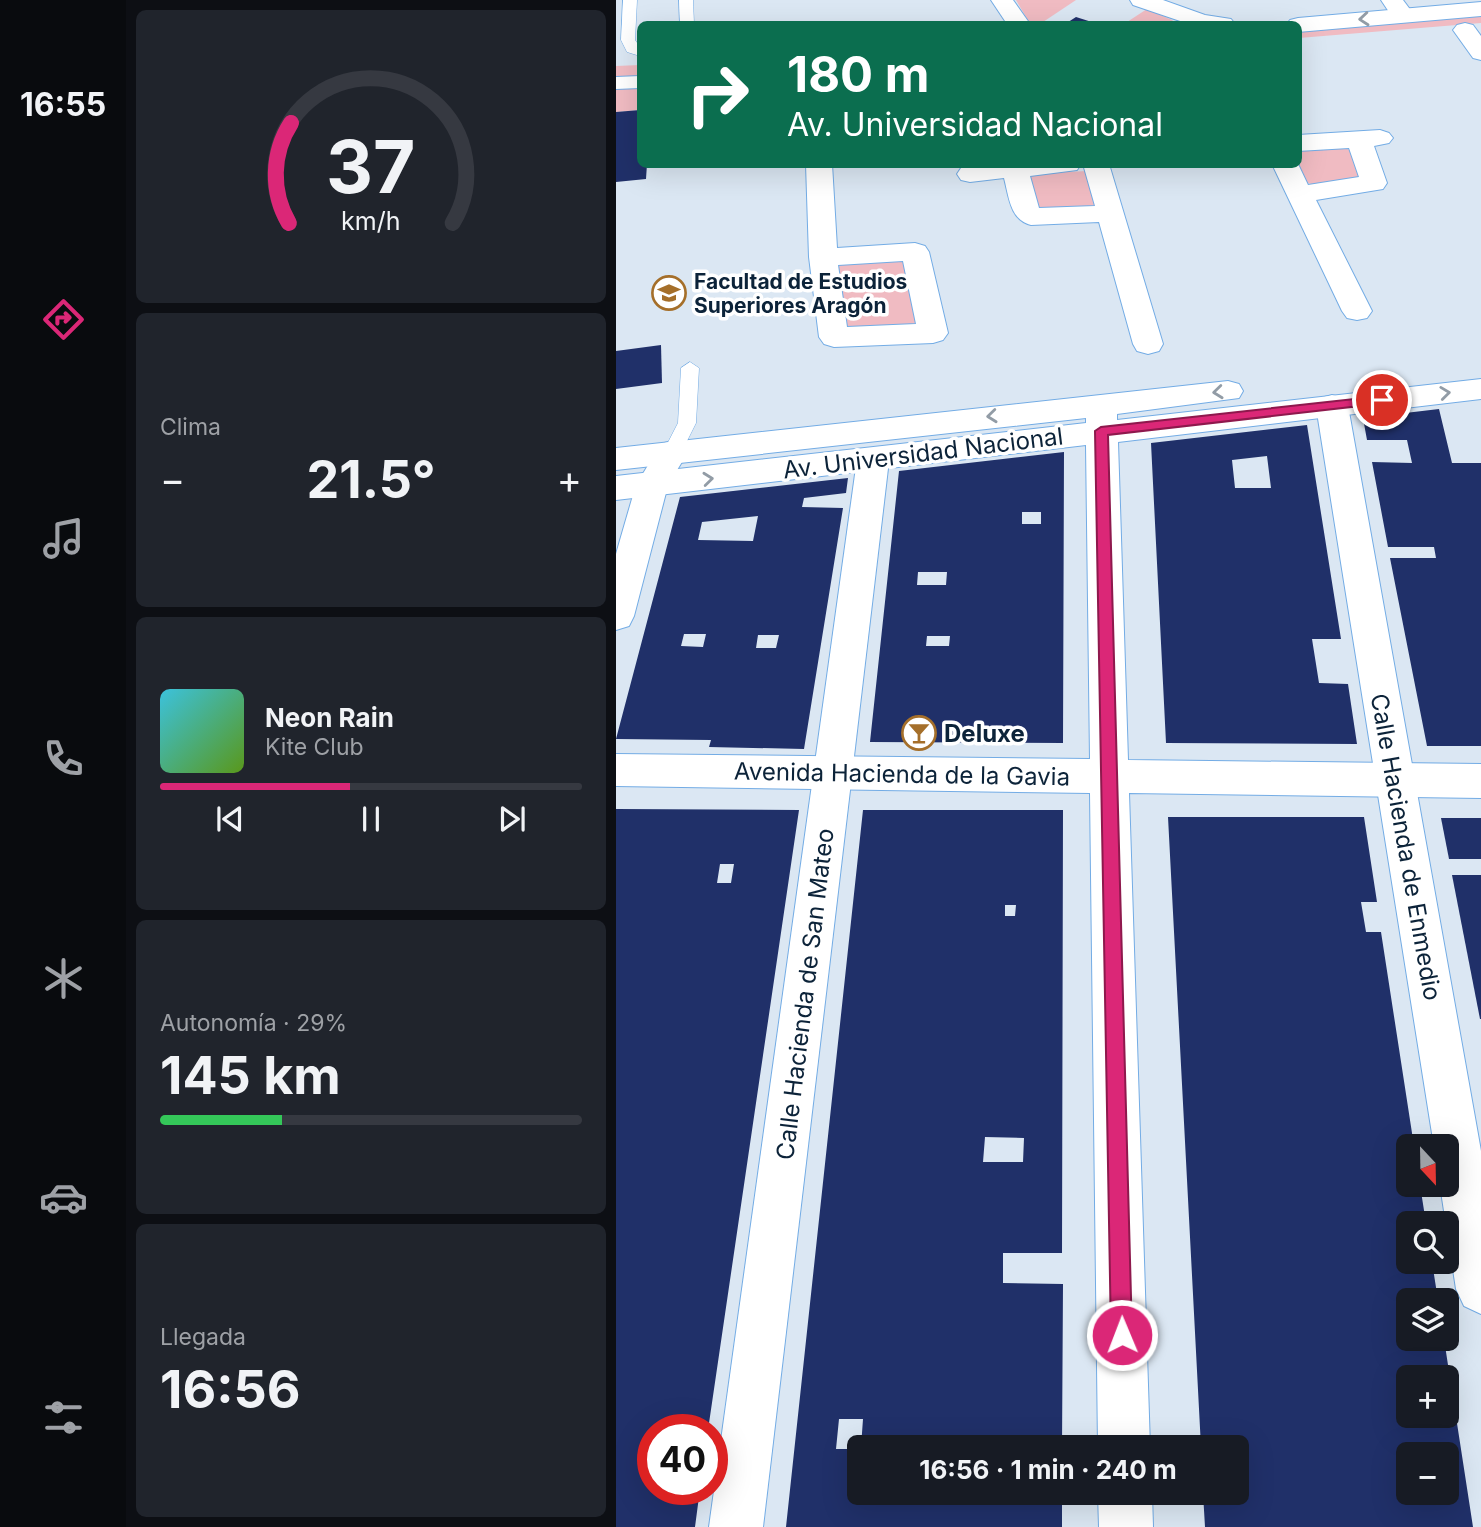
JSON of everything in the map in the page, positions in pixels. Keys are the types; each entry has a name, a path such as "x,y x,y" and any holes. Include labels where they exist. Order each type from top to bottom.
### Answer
{"street":[{"path":"1141,0 1176,17 1203,21"},
{"path":"1302,24 1398,8 1481,9"},
{"path":"1302,43 1473,29 1481,53"},
{"path":"616,83 637,82"},
{"path":"1300,194 1374,183 1369,139 1302,143"},
{"path":"819,168 823,257 834,337 933,333 915,252 823,257"},
{"path":"971,174 1026,168"},
{"path":"1097,168 1148,344"},
{"path":"1287,168 1357,311"},
{"path":"1015,169 1027,213 1031,217 1112,212"},
{"name":"Av. Universidad Nacional","path":"616,488 873,460 1101,418 1481,366"},
{"name":"Av. Universidad Nacional","path":"616,459 672,452 1101,418 1332,406 1481,389"},
{"name":"Calle Hacienda de Enmedio","path":"1332,406 1481,1289"},
{"path":"1101,418 1124,1435"},
{"path":"616,616 652,485 672,452"},
{"name":"Calle Hacienda de San Mateo","path":"736,1527 873,460"},
{"name":"Avenida Hacienda de la Gavia","path":"616,770 1481,781"},
{"path":"1125,1505 1126,1527"}],"lane":[{"path":"630,0 628,40 632,49 637,50"},
{"path":"686,0 687,21"},
{"path":"672,452 687,423 690,368"}],"shaded area":[{"path":"1016,0 1076,0 1044,21 1028,21"},
{"path":"1147,9 1173,21 1129,21"},
{"path":"1481,13 1481,23 1302,38 1302,28"},
{"path":"637,65 637,110 616,112 616,66"},
{"path":"1341,146 1360,155 1368,176 1327,188 1296,180 1291,168 1302,168 1302,148"},
{"path":"1088,171 1099,211 1033,214 1023,174"},
{"path":"905,261 919,326 847,330 837,263"}],"building":[{"path":"1076,17 1089,21 1070,21"},
{"path":"637,110 637,168 647,168 646,179 616,182 616,112"},
{"path":"661,345 662,383 616,389 616,351"},
{"path":"1439,409 1452,463 1481,463 1481,746 1427,746 1390,558 1436,558 1434,547 1388,547 1372,462 1412,463 1407,440 1367,440 1363,418"},
{"path":"1307,425 1341,639 1312,639 1319,683 1348,684 1357,744 1166,743 1151,443","holes":["1267,456 1271,488 1235,488 1232,460"]},
{"path":"1064,452 1063,743 870,742 899,471","holes":["1022,512 1041,512 1041,524 1022,524","918,572 947,572 946,585 917,585","927,636 950,636 949,646 926,646"]},
{"path":"848,478 846,493 804,498 802,507 843,508 804,749 709,747 711,740 616,739 680,497","holes":["758,516 753,541 698,540 702,522","684,634 706,634 703,647 681,646","758,635 779,635 776,648 756,648"]},
{"path":"616,809 799,810 710,1414 637,1414 637,1505 698,1505 695,1527 616,1527","holes":["720,864 734,864 731,883 717,883"]},
{"path":"863,810 1063,810 1062,1253 1003,1253 1003,1283 1063,1284 1062,1435 862,1435 863,1419 839,1419 836,1449 847,1449 847,1505 1062,1505 1062,1527 786,1527","holes":["1005,905 1016,905 1015,916 1005,916","985,1137 1024,1138 1023,1162 983,1162"]},
{"path":"1168,817 1364,817 1377,902 1361,902 1366,932 1381,932 1412,1134 1396,1134 1396,1197 1422,1197 1424,1211 1396,1211 1396,1274 1434,1274 1436,1288 1396,1288 1396,1351 1446,1351 1448,1365 1396,1365 1396,1428 1458,1428 1473,1527 1205,1527 1204,1505 1249,1505 1249,1435 1200,1435"},
{"path":"1441,818 1481,818 1481,859 1449,859"},
{"path":"1452,875 1481,875 1481,1019 1480,1019"}],"place":[{"name":"Facultad de Estudios Superiores Aragón","path":"669,293"},
{"name":"Deluxe","path":"919,733"}],"route":[{"path":"1122,1335 1101,431 1382,400"}]}
